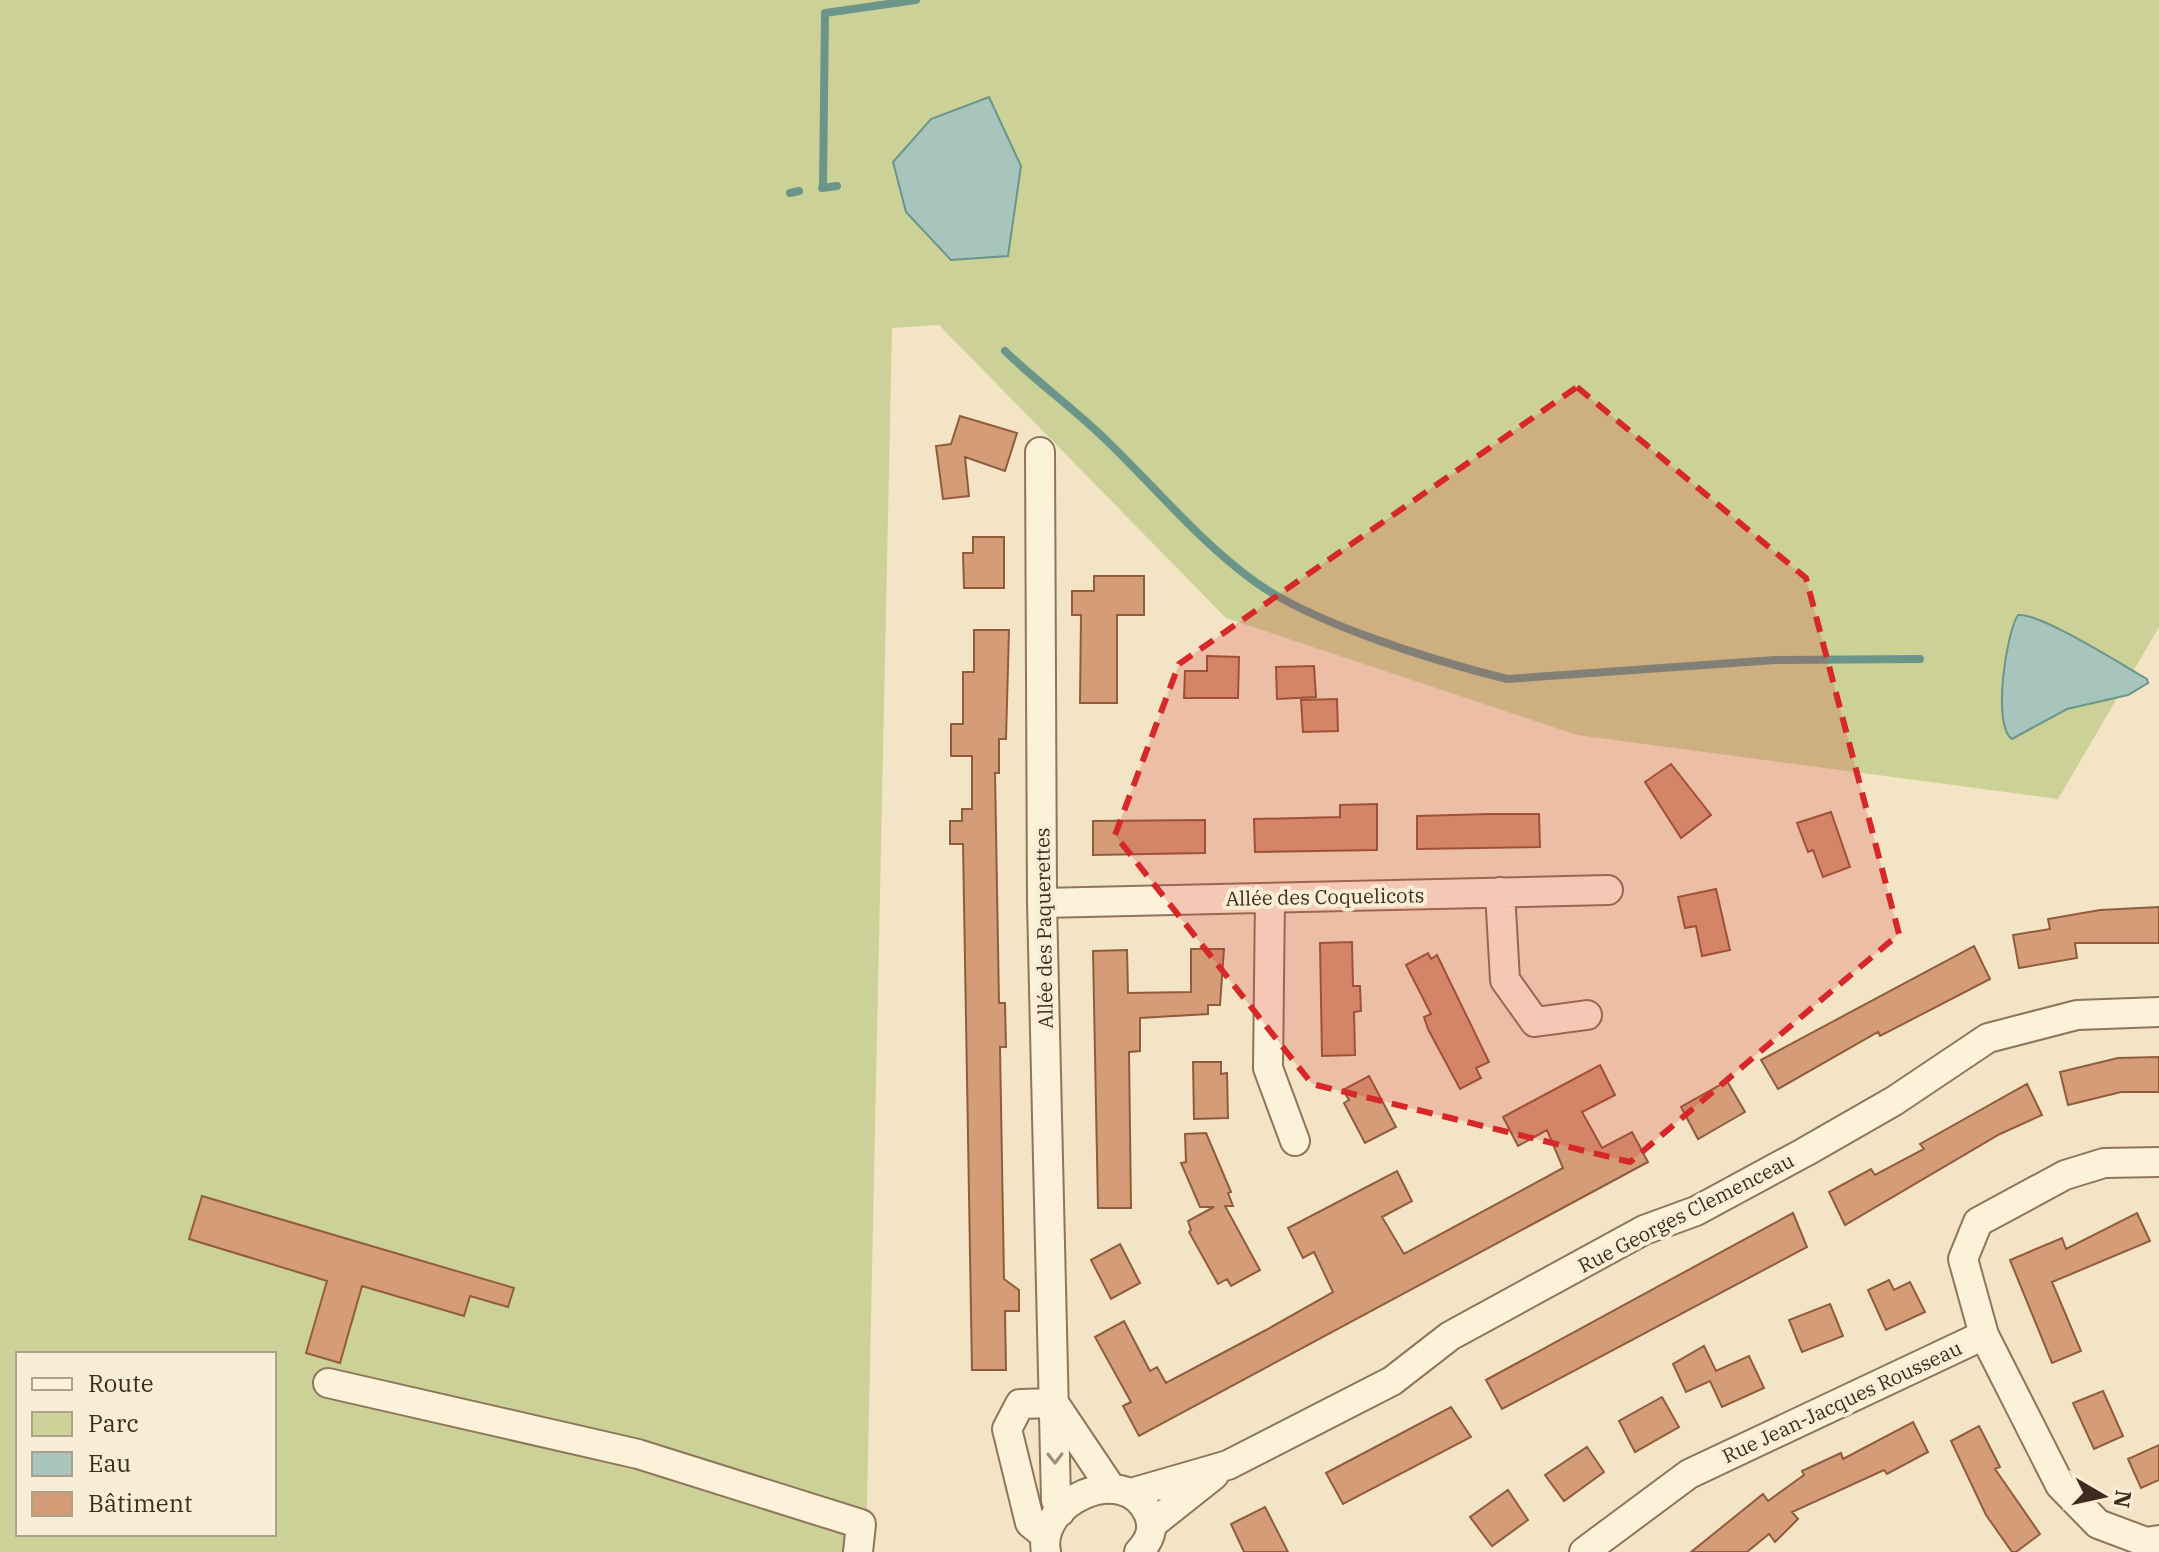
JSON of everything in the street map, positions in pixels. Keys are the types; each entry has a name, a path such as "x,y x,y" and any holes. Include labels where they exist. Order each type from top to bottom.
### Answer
{"street":[{"name":"Allée des Paquerettes","path":"1040,452 1042,903 1056,1500 1046,1539"},
{"name":"Allée des Coquelicots","path":"1042,903 1608,890"},
{"path":"1500,892 1505,980 1535,1022 1587,1015"},
{"path":"1270,898 1268,1068 1295,1141"},
{"name":"Rue Georges Clemenceau","path":"1046,1539 1092,1490 1121,1490 1228,1465 1392,1381 1450,1336 1644,1230 1696,1211 1805,1152 1894,1101 1988,1038 2077,1015 2159,1012"},
{"path":"1984,1335 1963,1259 1978,1222 2065,1175 2104,1163 2159,1162"},
{"name":"Rue Jean-Jacques Rousseau","path":"1584,1552 1689,1474 1984,1335 2060,1485 2098,1524 2146,1542 2159,1540"},
{"path":"328,1383 638,1454 861,1524 858,1552"},
{"path":"1046,1539 1030,1523 1007,1429 1020,1404 1054,1403 1121,1490"},
{"name":"Rue Georges Clemenceau","path":"1148,1543 1228,1465"},
{"name":"Rue Georges Clemenceau","path":"1121,1490 1144,1506 1148,1543"}],"highlighted area":[{"path":"1577,387 1806,578 1899,934 1630,1162 1312,1084 1115,835 1179,664"}],"green space":[{"path":"0,0 2159,0 2159,627 2058,799 1577,735 1226,618 939,325 892,328 866,1552 0,1552"}],"water":[{"path":"989,97 1021,166 1008,256 951,260 906,212 893,162 931,119"},
{"path":"2018,615 2029,616 2062,631 2147,679 2148,683 2128,695 2067,709 2012,739 2006,731 2002,699 2009,640"}],"building":[{"path":"960,416 1017,433 1005,471 965,457 969,496 943,499 936,446 951,444"},
{"path":"973,537 1004,537 1004,588 964,588 963,553 973,553"},
{"path":"1094,576 1144,576 1144,615 1117,615 1117,703 1080,703 1081,615 1072,615 1072,591 1094,591"},
{"path":"974,630 1009,630 1006,739 999,739 999,773 995,773 999,1003 1005,1003 1006,1047 1000,1047 1004,1279 1019,1290 1019,1311 1005,1311 1006,1370 972,1370 963,844 950,844 950,821 962,821 962,809 972,809 972,756 951,756 951,724 963,724 963,672 974,672"},
{"path":"1207,656 1239,657 1238,698 1184,698 1185,671 1207,671"},
{"path":"1314,666 1316,697 1277,699 1276,667"},
{"path":"1337,699 1338,731 1303,732 1301,700"},
{"path":"1671,764 1711,815 1681,838 1645,782"},
{"path":"1377,804 1377,850 1255,852 1254,819 1340,817 1340,805"},
{"path":"1831,812 1850,867 1823,877 1813,850 1808,852 1797,823"},
{"path":"1539,814 1540,847 1417,849 1417,816"},
{"path":"1205,820 1205,853 1093,855 1093,821"},
{"path":"1716,889 1730,950 1702,956 1696,926 1685,928 1678,897"},
{"path":"2159,907 2159,943 2075,943 2077,958 2019,968 2013,935 2050,929 2048,919 2100,910"},
{"path":"1352,942 1353,986 1360,986 1361,1011 1354,1012 1355,1055 1322,1056 1320,943"},
{"path":"1974,946 1990,979 1880,1036 1878,1032 1778,1089 1761,1060"},
{"path":"1191,949 1224,949 1220,1005 1208,1005 1208,1014 1140,1018 1140,1051 1129,1052 1131,1208 1098,1208 1093,951 1127,950 1128,993 1191,992"},
{"path":"1428,953 1431,959 1437,955 1489,1062 1476,1068 1481,1078 1460,1089 1428,1029 1424,1017 1431,1014 1406,965"},
{"path":"2159,1057 2159,1092 2121,1092 2068,1105 2060,1072 2118,1058"},
{"path":"1193,1062 1221,1062 1221,1074 1227,1073 1228,1118 1194,1119"},
{"path":"1600,1065 1615,1095 1582,1112 1602,1148 1632,1132 1648,1162 1139,1436 1123,1406 1131,1402 1095,1337 1124,1321 1150,1371 1157,1367 1166,1383 1266,1330 1333,1292 1314,1252 1303,1258 1288,1228 1397,1171 1412,1201 1382,1217 1404,1254 1563,1168 1547,1130 1518,1146 1503,1117"},
{"path":"1369,1076 1396,1127 1365,1143 1344,1103 1349,1100 1343,1090"},
{"path":"1727,1081 1745,1112 1698,1139 1681,1107"},
{"path":"2027,1084 2042,1115 2000,1134 1845,1225 1829,1192 1871,1169 1875,1175 1924,1149 1920,1144"},
{"path":"1206,1133 1231,1192 1228,1193 1233,1206 1225,1206 1260,1270 1231,1286 1227,1279 1218,1284 1189,1232 1188,1221 1214,1207 1200,1207 1181,1163 1186,1162 1185,1134"},
{"path":"202,1196 514,1288 508,1307 470,1296 464,1316 362,1286 340,1363 306,1353 327,1281 189,1239"},
{"path":"1793,1213 1807,1247 1502,1409 1486,1380"},
{"path":"2137,1213 2150,1241 2052,1282 2081,1351 2052,1363 2010,1260 2062,1238 2066,1249"},
{"path":"1120,1244 1140,1283 1111,1299 1091,1260"},
{"path":"1889,1280 1894,1290 1910,1282 1925,1312 1886,1330 1868,1290"},
{"path":"1830,1304 1843,1336 1802,1352 1789,1320"},
{"path":"1704,1346 1716,1371 1749,1356 1764,1388 1722,1407 1710,1381 1686,1392 1673,1364"},
{"path":"2103,1391 2123,1436 2094,1449 2073,1403"},
{"path":"1662,1397 1679,1427 1635,1452 1619,1421"},
{"path":"1451,1407 1471,1437 1343,1504 1326,1473"},
{"path":"1913,1422 1928,1452 1887,1474 1884,1470 1792,1512 1798,1519 1775,1542 1769,1534 1747,1552 1691,1552 1763,1494 1768,1501 1804,1475 1802,1471 1841,1453 1843,1459"},
{"path":"1979,1426 2000,1467 1995,1469 2040,1534 2016,1552 2012,1552 1986,1515 1951,1441"},
{"path":"2159,1445 2159,1480 2141,1488 2128,1459"},
{"path":"1587,1447 1604,1472 1564,1501 1545,1475"},
{"path":"1508,1490 1528,1520 1492,1546 1470,1517"},
{"path":"1265,1507 1288,1552 1244,1552 1231,1524"}],"waterway":[{"path":"823,187 825,13 916,0"},
{"path":"822,188 837,186"},
{"path":"790,193 799,191"},
{"path":"1005,351 1093,428 1195,531 1254,581 1308,612 1411,651 1507,679 1775,660 1920,659"}]}
